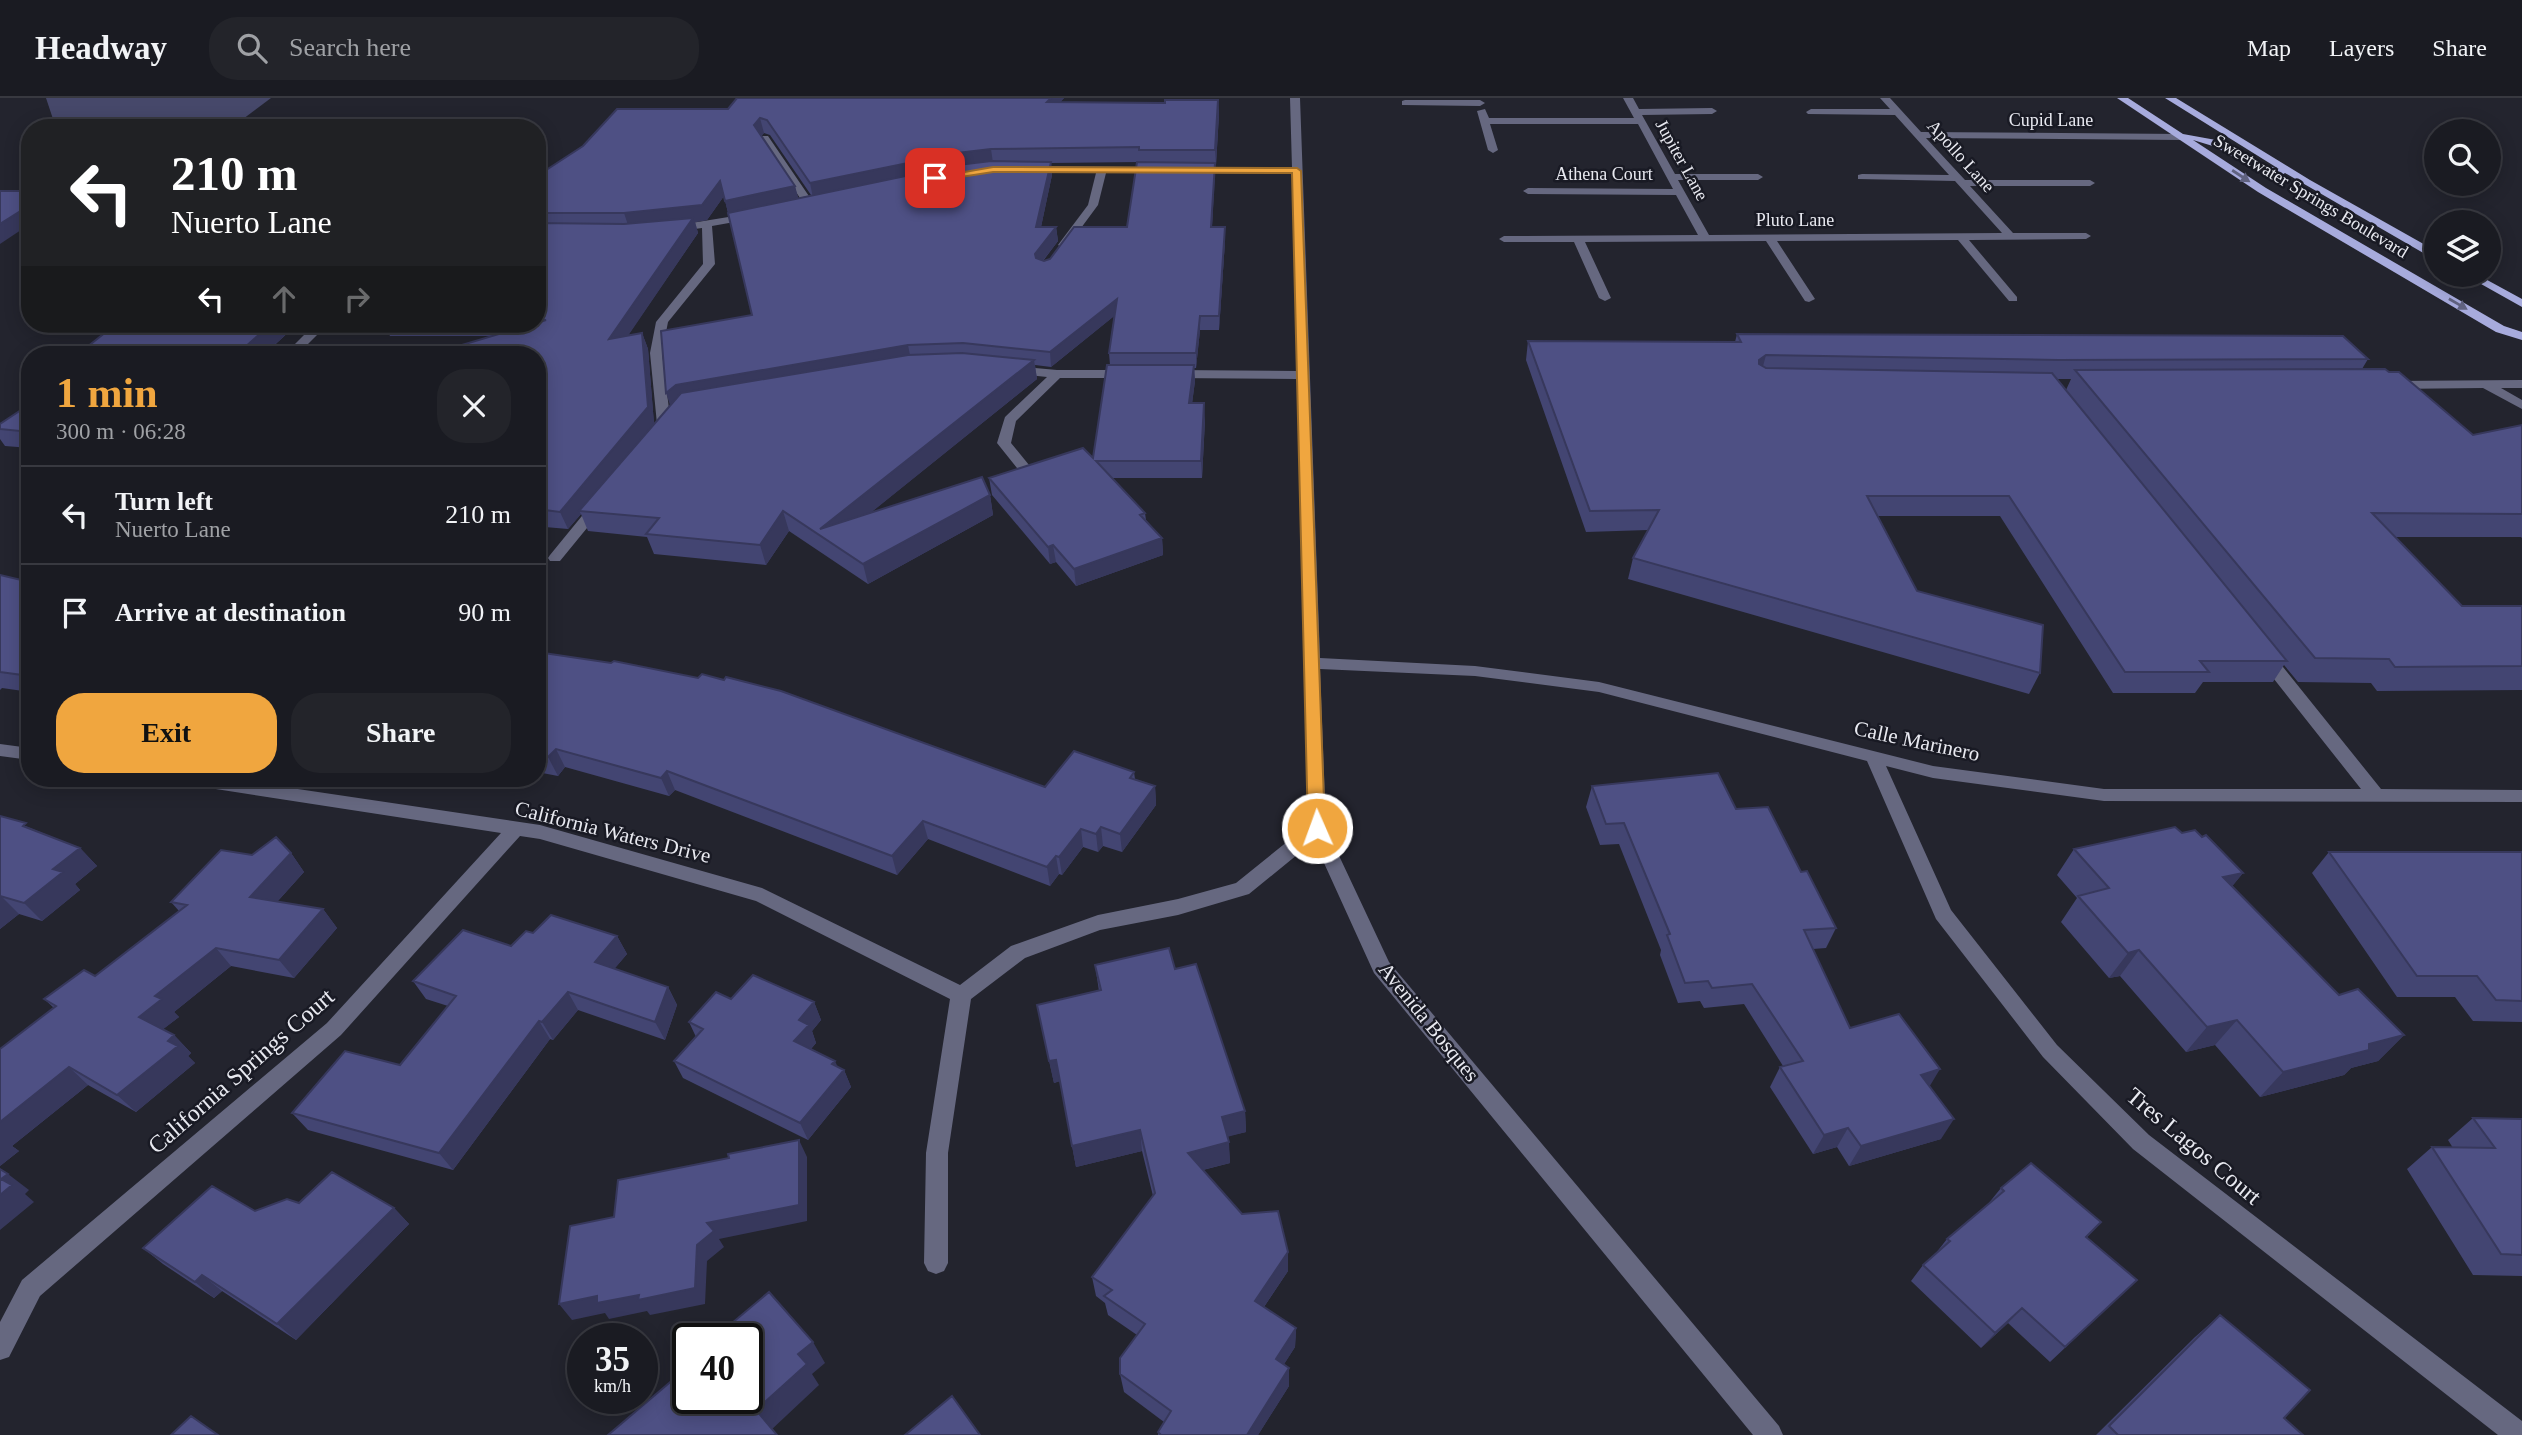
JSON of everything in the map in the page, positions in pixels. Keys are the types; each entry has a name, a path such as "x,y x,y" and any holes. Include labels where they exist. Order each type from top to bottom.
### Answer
{"main road":[{"name":"Sweetwater Springs Boulevard","path":"2122,98 2262,190 2500,329 2522,336"},
{"name":"Sweetwater Springs Boulevard","path":"2170,98 2306,182 2424,249"},
{"path":"2182,137 2203,137 2222,145 2254,165 2306,182"},
{"path":"2492,287 2522,304"}],"street":[{"name":"Avenida Bosques","path":"1295,98 1317,828 1381,967 1770,1435"},
{"name":"Jupiter Lane","path":"1628,98 1705,238"},
{"name":"Apollo Lane","path":"1885,98 2011,237"},
{"path":"1405,103 1479,100 1493,150"},
{"path":"1485,121 1638,117 1712,111"},
{"path":"1811,112 1898,112"},
{"name":"Cupid Lane","path":"1919,135 2182,137"},
{"path":"765,138 810,205"},
{"path":"1020,169 1172,170"},
{"path":"1053,259 1093,205 1102,170"},
{"path":"1185,170 1297,171"},
{"path":"1671,177 1758,177"},
{"path":"1862,177 2090,183"},
{"name":"Athena Court","path":"1528,191 1679,192"},
{"path":"797,207 823,202"},
{"path":"655,232 707,226 771,213"},
{"path":"647,445 669,420 656,353 662,322 709,264 707,226"},
{"name":"Pluto Lane","path":"1504,239 2086,236"},
{"path":"1961,237 2013,299"},
{"path":"1770,238 1809,299"},
{"path":"1578,239 1605,298"},
{"path":"299,346 312,333"},
{"path":"1004,369 1057,374 1303,375"},
{"path":"1022,465 1004,443 1010,420 1057,374"},
{"path":"2485,384 2522,405"},
{"path":"2376,385 2522,384"},
{"path":"555,558 606,496"},
{"path":"2256,645 2376,796"},
{"name":"Calle Marinero","path":"1310,663 1475,671 1599,687 1933,772 2104,795 2522,796"},
{"path":"0,750 21,753"},
{"name":"Tres Lagos Court","path":"1873,756 1943,914 2050,1051 2141,1142 2519,1435"},
{"name":"California Waters Drive","path":"243,787 540,832 762,895 961,995"},
{"name":"California Springs Court","path":"0,1348 31,1288 334,1029 516,828"},
{"path":"936,1263 937,1153 961,995 1018,952 1098,923 1178,907 1242,889 1317,828"}],"shaded area":[{"path":"46,98 271,98 243,119 53,119"}],"building":[{"path":"737,98 1051,98 1047,102 1165,103 1165,100 1218,100 1215,150 1139,150 1139,147 991,149 957,153 810,183 767,120 760,118 754,125 795,186 725,201 720,181 702,205 624,213 546,213 546,170 583,146 617,109 728,109"},
{"path":"991,161 1051,162 1036,227 1056,227 1035,254 1036,258 1044,261 1050,259 1074,227 1127,227 1137,162 1215,163 1211,227 1225,227 1219,316 1200,316 1196,353 1109,353 1117,299 1050,352 963,343 908,345 676,385 666,393 661,331 752,315 728,213 958,165"},
{"path":"0,191 21,191 21,211 0,224"},
{"path":"693,218 609,339 642,333 648,407 560,512 546,510 546,346 458,346 503,333 546,333 546,223 624,224"},
{"path":"105,333 261,333 246,346 88,346"},
{"path":"1737,334 2343,336 2368,359 2058,360 1766,355 1759,360 1759,364 1766,368 2052,373 2287,661 2200,661 2209,672 2125,672 2009,496 1867,496 1917,591 2043,625 2040,673 1633,558 1659,510 1590,511 1528,341 1741,342"},
{"path":"962,353 1034,360 820,529 982,477 990,495 863,564 783,511 760,545 646,534 659,518 579,511 681,393 908,355"},
{"path":"1107,365 1194,365 1189,403 1204,403 1201,461 1096,461 1145,513 1140,515 1162,538 1074,569 1053,545 1048,547 989,478 1083,448 1093,458"},
{"path":"2385,369 2399,372 2473,435 2522,425 2522,514 2372,513 2462,606 2522,606 2522,666 2395,667 2389,659 2315,658 2075,370"},
{"path":"21,410 21,431 0,429 0,424"},
{"path":"0,575 21,580 21,675 0,672"},
{"path":"546,653 611,663 614,661 698,678 702,674 724,680 726,677 781,691 1045,787 1074,751 1134,772 1130,778 1155,786 1120,834 1101,827 1096,834 1081,829 1059,857 1056,856 1047,867 923,821 892,856 667,771 661,778 556,749 548,757"},
{"path":"1718,773 1736,809 1768,807 1801,872 1807,871 1836,928 1804,930 1850,1028 1899,1014 1940,1069 1921,1075 1954,1119 1861,1146 1848,1128 1824,1135 1780,1067 1803,1061 1752,984 1712,988 1708,981 1685,983 1667,935 1670,934 1624,823 1606,824 1592,786"},
{"path":"0,816 26,823 23,826 80,848 53,869 63,872 24,903 0,896"},
{"path":"2175,827 2182,833 2195,830 2202,837 2206,835 2243,873 2223,877 2339,995 2358,989 2404,1035 2369,1044 2369,1050 2283,1072 2237,1020 2207,1027 2139,950 2128,953 2078,896 2109,888 2074,849"},
{"path":"276,837 291,853 250,897 323,909 279,960 216,948 155,996 162,999 139,1017 174,1035 168,1041 178,1046 117,1095 69,1067 0,1122 0,1049 56,1006 44,999 84,970 95,976 187,905 171,902 221,850 252,855"},
{"path":"2329,852 2522,852 2522,1001 2496,1000 2477,976 2417,976"},
{"path":"551,915 617,936 595,962 668,987 655,1022 568,992 542,1022 539,1021 439,1153 292,1113 345,1051 400,1065 456,996 413,981 463,930 511,946 526,931 533,933"},
{"path":"1169,948 1175,969 1196,964 1245,1111 1222,1117 1229,1142 1188,1153 1242,1214 1278,1211 1288,1252 1255,1301 1296,1328 1276,1359 1289,1368 1247,1435 1161,1435 1158,1432 1171,1411 1120,1374 1120,1358 1145,1324 1104,1296 1112,1290 1092,1277 1155,1193 1140,1130 1072,1146 1056,1060 1049,1061 1037,1005 1101,990 1095,965"},
{"path":"753,975 814,1002 799,1020 809,1025 794,1041 835,1061 832,1064 844,1070 800,1123 674,1061 703,1029 689,1022 716,992 731,999"},
{"path":"2473,1118 2522,1119 2522,1255 2501,1254 2432,1147 2495,1148"},
{"path":"799,1140 799,1205 707,1223 714,1231 697,1245 695,1288 638,1300 639,1295 597,1303 597,1296 559,1304 570,1226 614,1217 618,1180 729,1158 728,1154"},
{"path":"2031,1163 2101,1222 2086,1237 2137,1280 2065,1347 2022,1308 1995,1333 1923,1265 1950,1241 1947,1239 2004,1191 2001,1188"},
{"path":"0,1169 8,1174 1,1179 12,1185 0,1195"},
{"path":"332,1172 394,1208 277,1324 202,1275 195,1282 143,1248 212,1186 255,1211 287,1199 299,1203"},
{"path":"769,1292 813,1342 798,1354 807,1364 763,1404 763,1323 732,1323"},
{"path":"2220,1315 2310,1390 2284,1418 2303,1435 2118,1435 2109,1426"},
{"path":"672,1381 672,1414 759,1414 777,1435 608,1435 633,1414 658,1414 658,1392"},
{"path":"952,1396 980,1435 905,1435"},
{"path":"191,1416 218,1435 171,1435"}],"route":[{"path":"935,178 993,169 1297,171 1317,828"}]}
